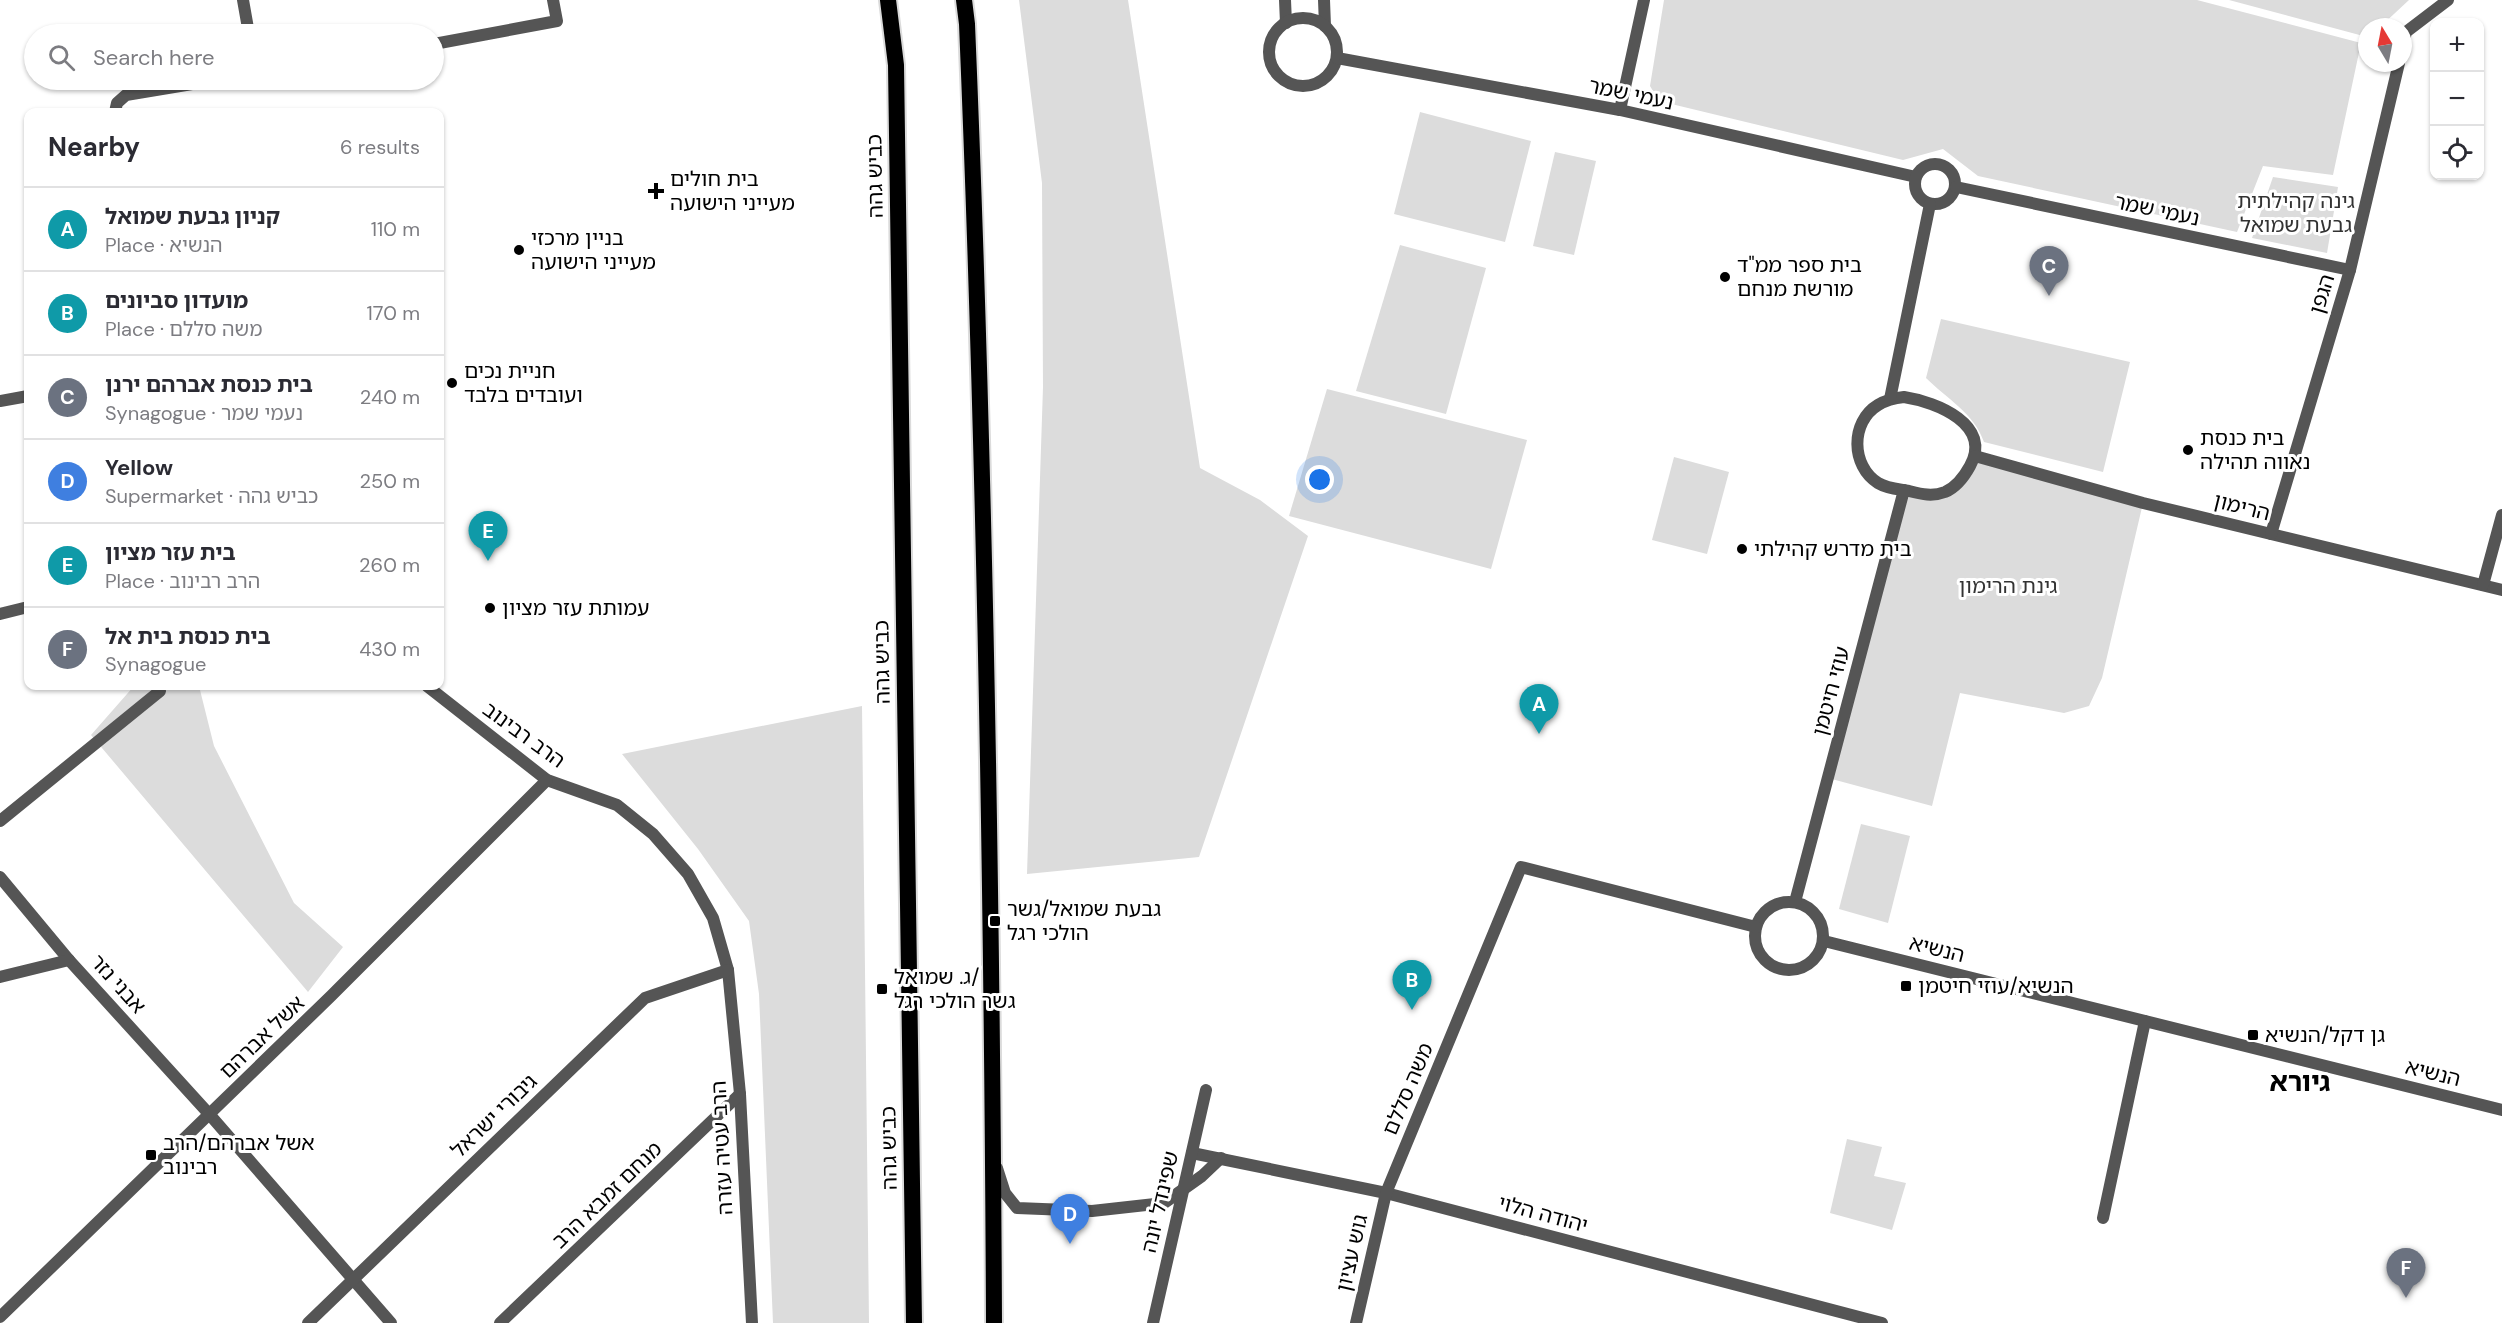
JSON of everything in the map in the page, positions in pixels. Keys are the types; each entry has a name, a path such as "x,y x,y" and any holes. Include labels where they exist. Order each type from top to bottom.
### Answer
{"highway":[{"name":"כביש גהה","path":"888,0 897,65 914,1323"},
{"path":"964,0 968,24 975,231 992,965 994,1323"}],"street":[{"path":"243,0 247,24"},
{"path":"444,42 557,21 553,0"},
{"path":"1285,0 1286,23"},
{"path":"1324,0 1325,26"},
{"path":"1620,110 1644,0"},
{"path":"2412,27 2448,0"},
{"path":"1308,18 1325,26 1333,35 1337,46 1337,58 1333,70 1325,79 1311,85 1299,86 1283,81 1272,67 1269,55 1273,35 1290,19 1308,18"},
{"name":"נעמי שמר","path":"1337,58 1620,110 1916,177"},
{"name":"הגפן","path":"2271,534 2350,270 2397,72"},
{"path":"116,108 117,103 126,95 156,90"},
{"path":"1929,164 1942,165 1953,174 1956,187 1950,199 1943,203 1930,204 1918,196 1916,177 1929,164"},
{"name":"נעמי שמר","path":"1956,187 2350,270"},
{"path":"1890,399 1930,204"},
{"path":"0,401 24,397"},
{"path":"1904,397 1918,399 1960,419 1969,426 1976,444 1976,456 1963,478 1954,487 1928,495 1889,488 1871,476 1859,458 1857,443 1859,429 1866,416 1876,405 1890,399 1904,397"},
{"name":"הרימון","path":"1976,456 2131,500 2502,590"},
{"name":"עוזי חיטמן","path":"1795,902 1904,490"},
{"path":"2483,585 2502,515"},
{"path":"0,614 24,608"},
{"name":"הרב רבינוב","path":"432,690 547,780 617,806 653,834 688,874 713,918 728,970"},
{"path":"0,820 160,691"},
{"name":"אשל אברהם","path":"0,1317 210,1115 547,780"},
{"name":"משה סללם","path":"1386,1193 1521,867 1756,927"},
{"name":"אבני נזר","path":"0,877 69,960 210,1115 352,1280"},
{"path":"1783,902 1795,902 1812,909 1820,918 1824,930 1824,941 1819,953 1811,962 1798,969 1786,970 1770,964 1761,956 1755,939 1756,927 1767,909 1783,902"},
{"name":"הנשיא","path":"1824,941 2502,1110"},
{"path":"0,977 69,960"},
{"name":"הרב עטיה עזרה","path":"728,970 740,1094 752,1323"},
{"name":"גיבורי ישראל","path":"308,1323 645,998 728,970"},
{"path":"2103,1218 2145,1021"},
{"name":"שפינדל יונה","path":"1153,1323 1206,1090"},
{"name":"מנחם זמבא הרב","path":"500,1323 740,1094"},
{"name":"יהודה הלוי","path":"1192,1153 1386,1193 1882,1323"},
{"path":"993,1155 1005,1193 1017,1208 1107,1209 1164,1203 1202,1176 1221,1158"},
{"name":"גוש עציון","path":"1356,1323 1386,1193"},
{"path":"352,1280 391,1323"}],"green space":[{"path":"1019,0 1128,0 1200,468 1260,500 1308,536 1199,857 1027,874 1043,387 1042,183"},
{"path":"1664,0 2197,0 2358,42 2358,57 2333,175 2263,166 2237,232 1978,176 1943,149 1903,160 1659,101 1650,86"},
{"path":"2229,0 2409,0 2390,18 2358,18 2358,35"},
{"path":"1420,112 1531,141 1505,242 1394,214"},
{"path":"1555,152 1596,161 1574,255 1533,246"},
{"name":"גינה קהילתית גבעת שמואל","path":"2273,177 2338,187 2327,253 2252,238"},
{"path":"1400,245 1486,268 1446,414 1356,391"},
{"path":"1941,319 2130,362 2103,472 1984,442 1967,415 1926,378"},
{"path":"1327,389 1527,440 1491,569 1289,516"},
{"name":"גינת הרימון","path":"1975,456 2143,503 2102,678 2089,706 2064,713 1960,693 1932,806 1828,778 1904,490 1943,492"},
{"path":"1674,457 1729,472 1707,554 1652,540"},
{"path":"130,690 200,690 214,746 294,903 343,947 308,992 91,735"},
{"path":"862,706 869,1323 773,1323 759,994 749,921 698,849 622,754"},
{"path":"1861,824 1910,836 1888,923 1839,909"},
{"path":"1847,1139 1882,1147 1874,1176 1906,1183 1892,1230 1830,1213"}],"place":[{"name":"בית חולים מעייני הישועה","path":"656,191"},
{"name":"בניין מרכזי מעייני הישועה","path":"519,250"},
{"name":"בית ספר ממ\"ד מורשת מנחם","path":"1725,277"},
{"name":"בית כנסת אברהם ירנן","path":"2049,296"},
{"name":"חניית נכים ועובדים בלבד","path":"452,383"},
{"name":"בית כנסת נאווה תהילה","path":"2188,450"},
{"name":"בית מדרש קהילתי","path":"1742,549"},
{"name":"בית עזר מציון","path":"488,561"},
{"name":"עמותת עזר מציון","path":"490,608"},
{"name":"קניון גבעת שמואל","path":"1539,734"},
{"name":"גבעת שמואל/גשר הולכי רגל","path":"995,921"},
{"name":"הנשיא/עוזי חיטמן","path":"1906,986"},
{"name":"ג. שמואל/ גשר הולכי רגל","path":"882,989"},
{"name":"מועדון סביונים","path":"1412,1010"},
{"name":"גן דקל/הנשיא","path":"2253,1035"},
{"name":"אשל אברהם/הרב רבינוב","path":"151,1155"},
{"name":"Yellow","path":"1070,1244"},
{"name":"בית כנסת בית אל","path":"2406,1298"}],"district":[{"name":"גיורא","path":"2300,1082"}]}
